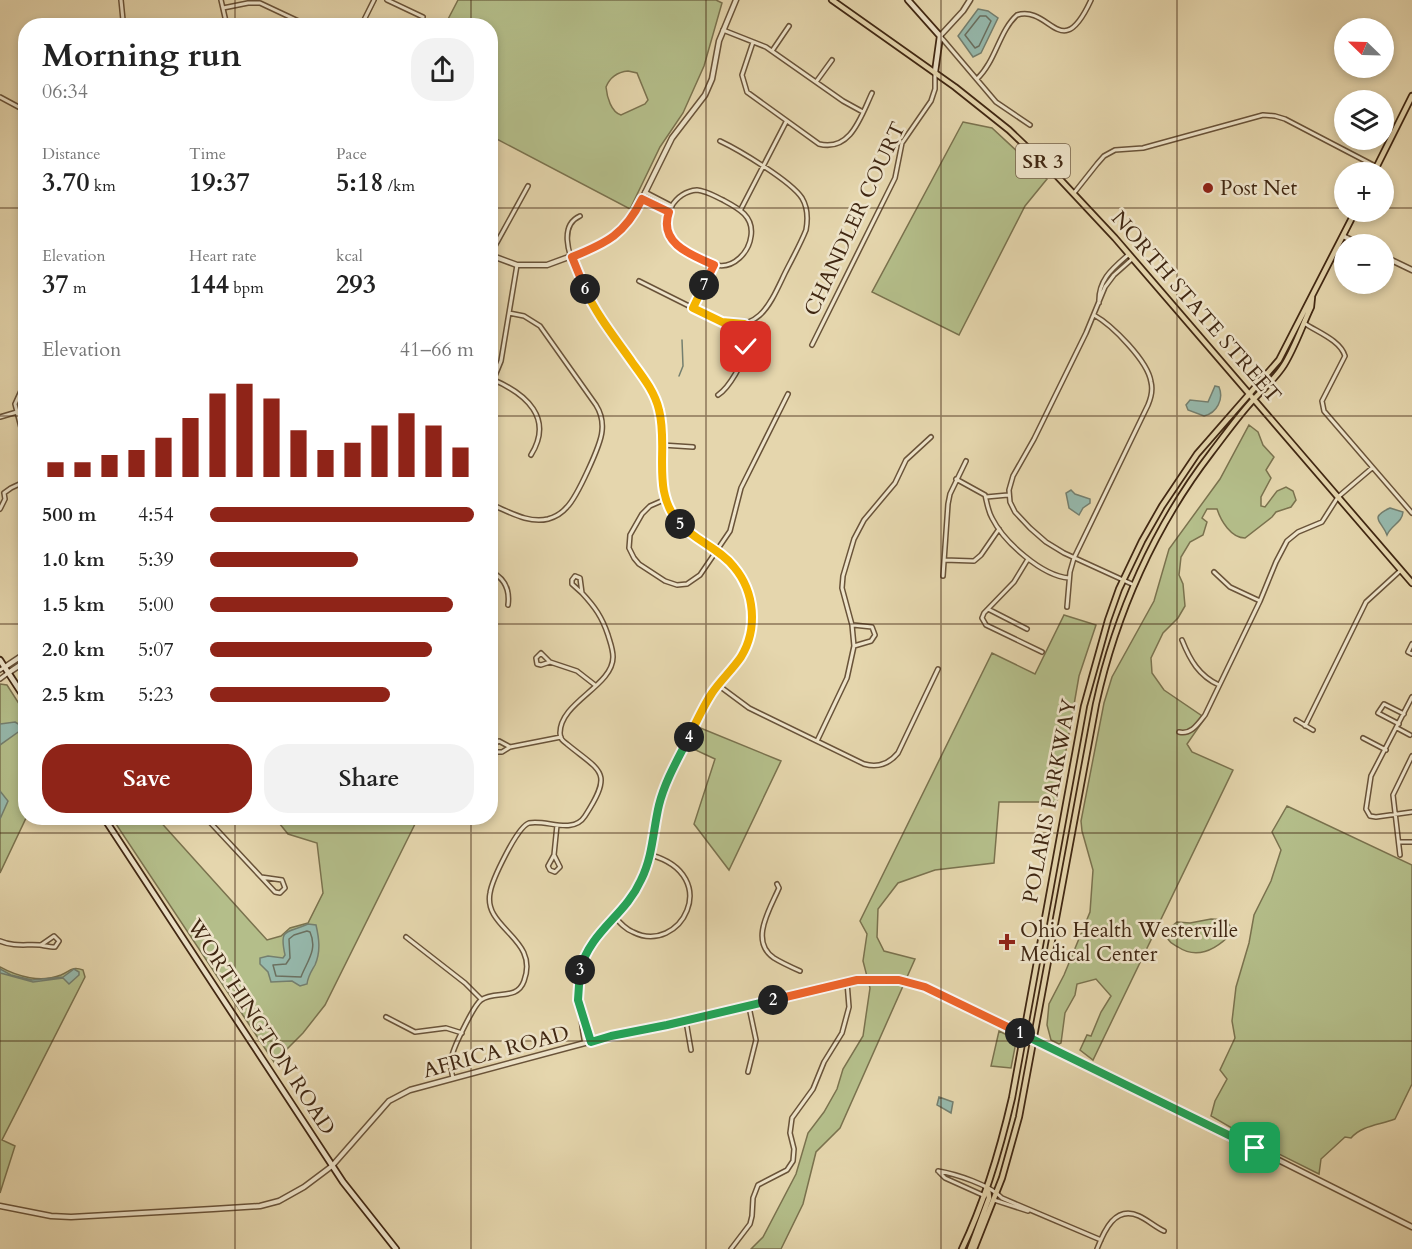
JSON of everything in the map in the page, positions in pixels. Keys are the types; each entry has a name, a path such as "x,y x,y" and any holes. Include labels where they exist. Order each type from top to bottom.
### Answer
{"main road":[{"name":"SR 3","path":"832,0 935,72"},
{"path":"908,0 940,36 935,72"},
{"name":"NORTH STATE STREET","path":"935,72 1009,130 1074,193 1412,583"},
{"path":"1379,162 1412,96"},
{"path":"1293,346 1300,318 1334,254"},
{"path":"1293,346 1311,307 1312,297"},
{"name":"POLARIS PARKWAY","path":"987,1189 1003,1138 1084,706 1098,650 1124,580 1157,514 1187,467 1219,427 1280,360 1300,318"},
{"name":"POLARIS PARKWAY","path":"962,1249 990,1198 997,1193 1014,1139 1100,687 1113,641 1134,585 1158,536 1186,489 1211,453 1283,366 1293,346"},
{"path":"0,660 2,669 8,673 18,688"},
{"name":"WORTHINGTON ROAD","path":"109,825 350,1193 396,1249"},
{"path":"972,1249 990,1198 987,1189"}],"street":[{"path":"121,0 123,18"},
{"path":"221,0 225,18"},
{"path":"365,18 374,0"},
{"path":"387,0 423,17"},
{"path":"498,258 517,265 547,265 604,244 615,237 628,223 672,138 709,87 718,45 736,0"},
{"path":"969,0 963,12 940,36 996,102 1030,125"},
{"path":"977,79 987,69 1009,25 1017,15 1030,15 1059,29 1068,30 1081,20 1091,0"},
{"path":"223,8 260,3 292,18"},
{"path":"772,51 789,26"},
{"path":"723,30 772,51 863,112"},
{"path":"753,42 742,70 744,86 752,97 814,142 833,146 848,138 872,93"},
{"path":"816,82 832,60"},
{"name":"CHANDLER COURT","path":"812,345 895,178 904,139 931,101 936,80 935,72"},
{"path":"0,97 18,107"},
{"path":"1074,193 1104,156 1115,150 1143,148 1263,115 1281,117 1367,162"},
{"path":"741,209 786,122"},
{"path":"639,281 722,322 744,324 759,316 770,303 803,236 807,224 805,206 798,193 738,150 720,141"},
{"path":"498,240 528,186"},
{"path":"697,190 741,209 752,230 751,240 746,250 738,260 731,264 714,265 679,248 672,242 666,227 672,206 682,195 697,190"},
{"path":"645,192 672,206"},
{"path":"642,199 669,212"},
{"path":"580,216 570,223 566,233 567,241 595,309 654,396 661,422 662,482 669,509 678,522 729,561 743,580 752,615 746,648 705,705 665,788 657,814 650,855 637,889 627,905 596,935 584,956 577,993 585,1044"},
{"path":"1130,257 1106,276 1098,292 1099,305 1034,439 1012,476 1009,495 1015,512 1030,528 1055,548 1134,585"},
{"path":"1394,261 1412,270"},
{"path":"498,369 517,265"},
{"path":"693,308 714,265"},
{"path":"498,507 530,519 542,520 559,514 567,508 575,494 600,441 603,429 596,405 545,332 530,318 509,313"},
{"path":"1067,607 1069,578 1074,558 1148,405 1151,394 1150,376 1141,361 1110,325 1094,315"},
{"path":"1304,323 1344,351 1345,356 1321,405 1324,411 1412,513"},
{"path":"718,395 728,387 744,354 746,339 744,324"},
{"path":"498,382 523,395 535,411 539,432 531,455"},
{"path":"666,499 648,508 632,530 629,546 636,560 667,582 682,585 692,582 700,575 730,531 741,488 788,394"},
{"path":"18,395 16,399 18,416"},
{"path":"0,417 17,412"},
{"path":"817,741 847,678 854,646 852,625 844,600 842,582 854,539 864,520 895,483 906,460 931,437"},
{"path":"662,446 693,447"},
{"path":"943,576 948,504 956,479 966,461"},
{"path":"1179,732 1187,733 1200,722 1220,685 1287,541 1295,533 1322,522 1338,497 1372,468"},
{"path":"956,479 986,497 989,512 999,530 1029,559 1059,577 1069,578"},
{"path":"0,508 5,500 2,492 18,485"},
{"path":"986,497 1009,495"},
{"path":"944,560 974,561 999,530"},
{"path":"1029,559 1014,582 982,618 986,625 1042,652"},
{"path":"1305,726 1366,602 1401,570"},
{"path":"1214,572 1230,587 1260,601"},
{"path":"498,575 505,583 509,596 508,605"},
{"path":"453,1078 452,1057 477,1003 481,999 513,993 523,984 526,974 521,945 496,919 492,912 489,895 514,840 523,826 533,823 557,825 572,824 582,820 599,789 601,781 596,766 563,742 561,737 565,718 608,673 611,666 612,650 599,612 572,585 575,576 580,578 582,593"},
{"path":"988,609 1027,629"},
{"path":"852,625 872,627 875,634 871,640 854,646"},
{"path":"1182,640 1200,672 1207,679 1220,685"},
{"path":"1412,644 1408,652 1412,654"},
{"path":"550,662 541,665 537,663 536,658 541,653 550,662 573,669 595,685"},
{"path":"2,669 18,658"},
{"path":"0,679 18,666"},
{"path":"718,685 749,708 868,766 878,766 888,762 900,749 938,669"},
{"path":"1412,697 1371,776 1366,813 1376,817 1412,812"},
{"path":"1404,714 1384,704 1378,713 1410,735"},
{"path":"1297,721 1313,730"},
{"path":"498,753 510,747 561,737"},
{"path":"1363,738 1386,750"},
{"path":"498,742 510,747"},
{"path":"1400,855 1393,795 1412,756"},
{"path":"215,825 261,878 275,892 284,889 282,880 261,878"},
{"path":"554,855 560,867 555,872 548,866 554,855 557,825"},
{"path":"1400,842 1412,842"},
{"path":"615,917 634,933 647,936 669,931 684,917 690,898 684,876 671,863 650,855"},
{"path":"777,884 779,888 762,930 763,944 772,957 800,971"},
{"path":"0,941 14,945 56,947 59,941 54,936 40,945"},
{"path":"406,937 465,983 481,999"},
{"name":"AFRICA ROAD","path":"0,1206 43,1215 71,1217 260,1206 283,1199 304,1187 332,1166 382,1108 398,1095 419,1087 611,1036 686,1021 847,982 883,979 915,984 1161,1101 1412,1227"},
{"path":"731,1249 750,1224 753,1198 758,1185 787,1170 793,1161 794,1149 790,1133 792,1118 813,1089 824,1062 842,1033 849,1007 847,982"},
{"path":"748,1072 756,1040 749,1006"},
{"path":"581,1014 586,1021 591,1042"},
{"path":"386,1017 415,1032 446,1028 462,1034"},
{"path":"686,1021 691,1050"},
{"path":"1036,1212 990,1198 945,1178 938,1171 959,1176 997,1193 1002,1198 1036,1212 1101,1240"},
{"path":"1097,1249 1112,1220 1125,1214 1139,1216 1164,1231"}],"green space":[{"path":"458,0 716,0 722,3 704,66 683,113 660,147 630,209 498,140 498,18 449,18","holes":["628,71 637,73 648,100 645,104 621,115 612,107 606,87 610,80 618,74"]},
{"path":"963,122 992,128 1047,179 1025,206 959,335 872,292"},
{"path":"1249,425 1258,432 1263,445 1274,457 1266,470 1271,478 1261,497 1261,506 1265,507 1277,491 1286,487 1293,491 1296,500 1291,507 1276,512 1245,538 1231,532 1217,509 1207,509 1202,518 1207,522 1203,535 1190,542 1181,557 1179,575 1183,584 1185,606 1178,618 1163,633 1151,658 1152,673 1164,690 1205,718 1187,744 1192,752 1233,770 1093,1060 1080,1050 1087,1035 1091,1036 1111,996 1096,979 1077,984 1075,995 1065,1013 1061,1043 1051,1040 1047,1025 1049,1004 1064,975 1090,912 1093,870 1081,821 1104,703 1112,677 1154,601 1169,549 1220,479"},
{"path":"1064,615 1096,625 1079,676 1057,802 999,802 994,863 935,870 898,883 878,909 877,937 884,951 915,959 840,1128 816,1152 803,1204 781,1249 751,1249 763,1237 796,1174 808,1133 824,1112 837,1089 843,1069 863,1036 870,988 863,961 867,934 860,921 992,653 1035,674"},
{"path":"0,684 7,685 18,702 18,825 23,825 0,873"},
{"path":"698,727 781,761 729,870 694,824 715,759 689,747"},
{"path":"1287,806 1412,865 1412,1084 1395,1119 1366,1128 1351,1138 1345,1137 1321,1159 1319,1174 1261,1145 1211,1116 1215,1101 1227,1079 1220,1070 1235,1038 1232,1021 1236,987 1249,943 1254,915 1271,881 1281,850 1272,832"},
{"path":"117,825 163,825 267,940 281,936 290,928 308,923 323,893 317,843 288,834 281,825 415,825 325,1005 303,1033 274,1062"},
{"path":"1211,919 1225,921 1233,932 1208,951 1193,953 1186,951 1172,944 1167,938 1171,927 1177,922 1190,923"},
{"path":"0,967 14,974 38,979 46,979 76,969 83,970 85,977 2,1140 15,1146 0,1193"},
{"path":"999,1031 1016,1042 1011,1068 991,1066"}],"water":[{"path":"978,9 988,11 998,18 981,53 973,57 958,36"},
{"path":"1215,386 1219,387 1221,396 1213,412 1204,416 1188,410 1186,405 1190,400 1208,402"},
{"path":"1071,490 1075,494 1090,499 1090,503 1079,515 1069,508 1066,493"},
{"path":"1390,508 1403,512 1401,519 1387,535 1378,517"},
{"path":"15,722 18,724 18,732 0,745 0,724"},
{"path":"0,791 8,801 0,819"},
{"path":"308,924 316,925 319,945 317,960 307,984 300,986 292,981 271,982 268,972 260,964 260,958 268,956 283,958 285,955 283,940 286,933"},
{"path":"0,969 11,975 32,980 63,977 74,969 79,972 79,975 69,984 63,978 33,982 0,973"},
{"path":"939,1097 953,1102 951,1113 937,1105"}],"waterway":[{"path":"679,376 683,366 682,340"}],"place":[{"name":"Post Net","path":"1208,188"},
{"name":"Ohio Health Westerville Medical Center","path":"1007,942"}],"route":[{"path":"746,347 744,324 722,322 693,308 714,265 679,248 672,242 666,227 669,212 642,199 628,223 615,237 572,257 595,309 646,381 656,401 662,428 663,493 669,509 684,528 735,567 747,588 752,615 750,636 743,653 707,700 665,788 659,806 649,861 642,879 627,905 600,930 584,956 577,993 581,1014 586,1021 591,1042 857,980 903,981 925,987 1255,1148"}]}
